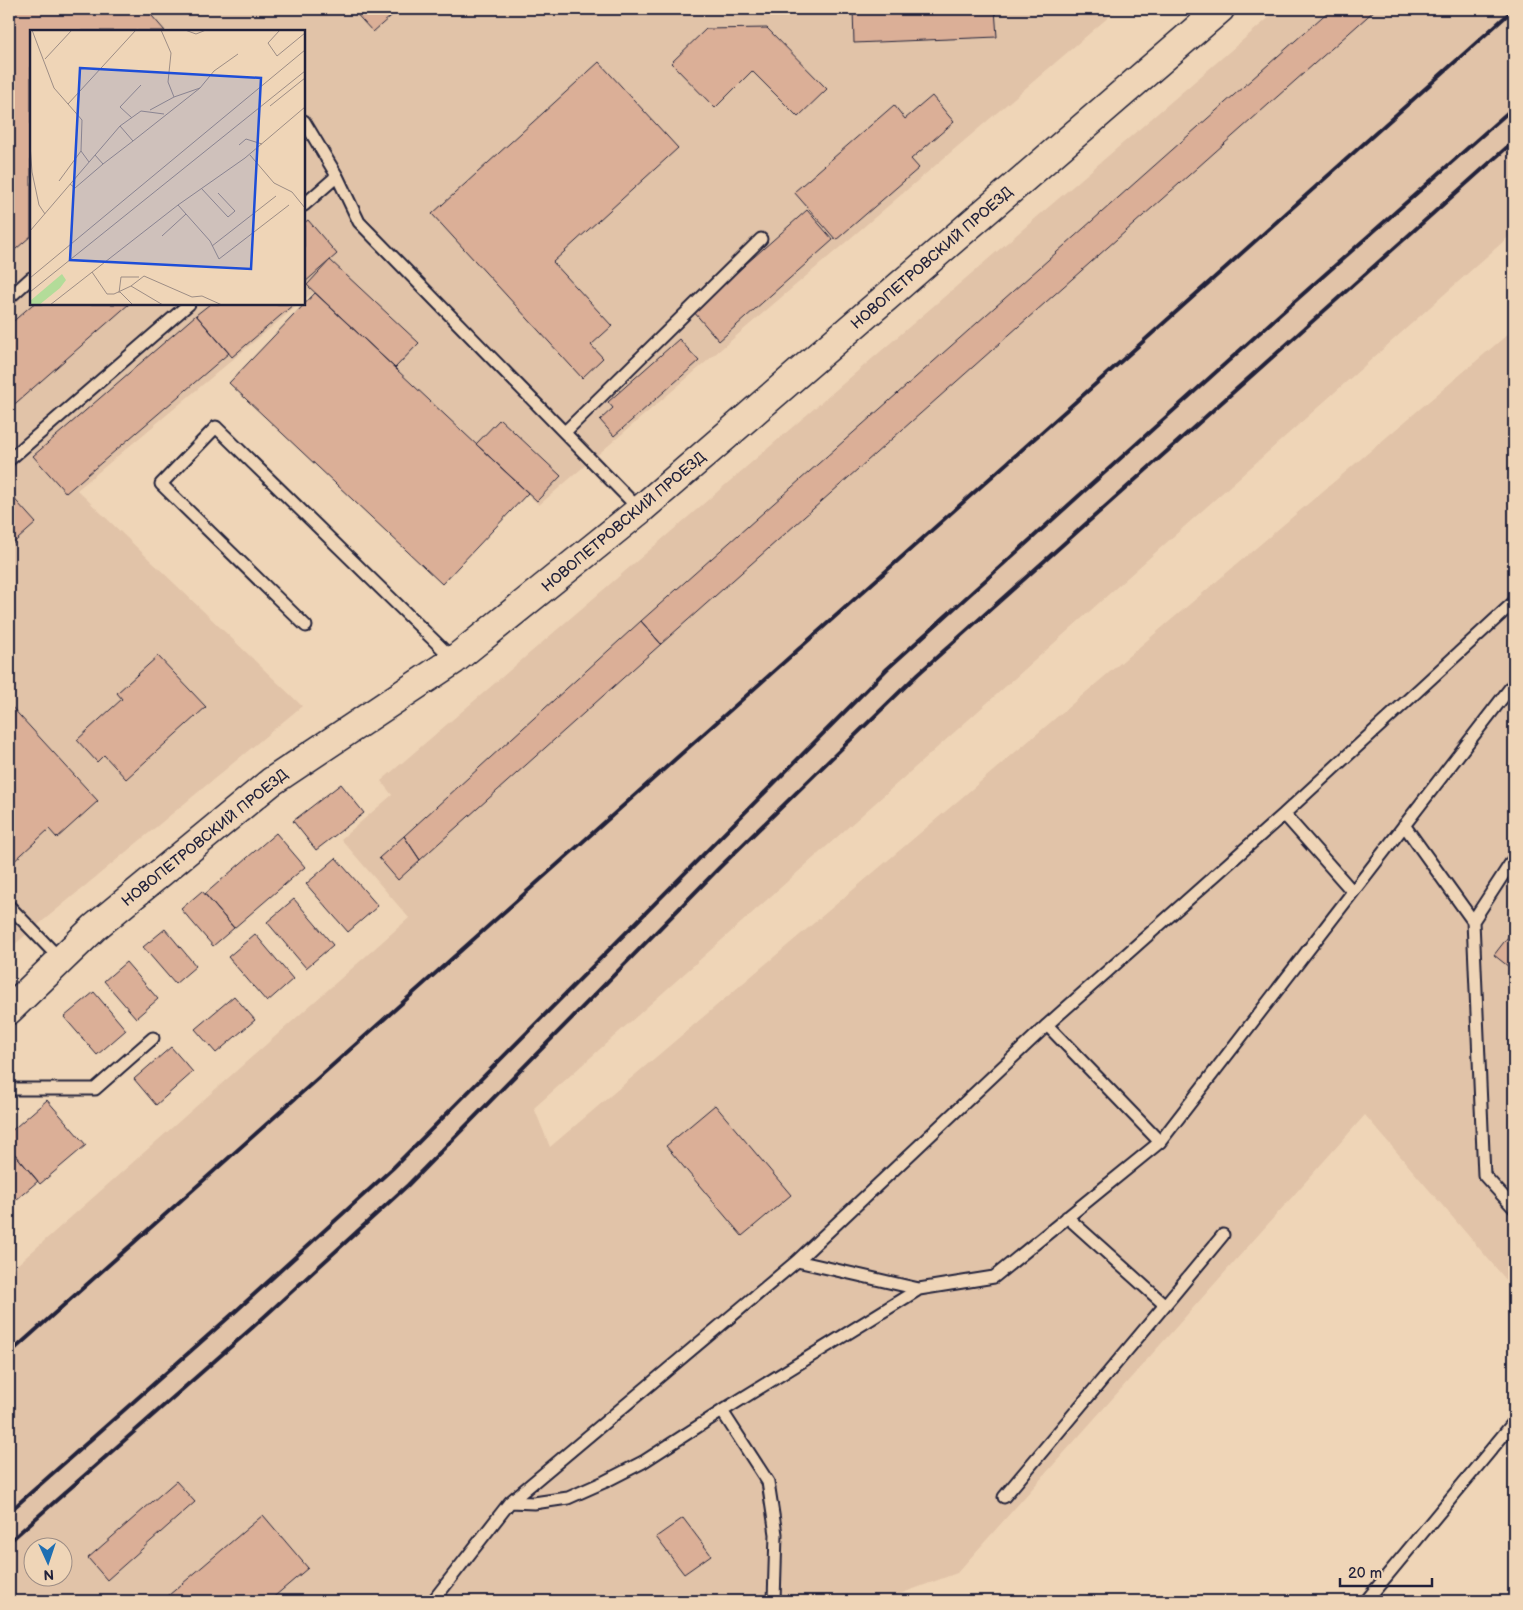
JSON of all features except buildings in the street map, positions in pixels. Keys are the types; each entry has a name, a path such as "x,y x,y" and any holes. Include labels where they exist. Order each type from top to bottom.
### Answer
{"street":[{"name":"НОВОПЕТРОВСКИЙ ПРОЕЗД","path":"9,1010 95,927 272,782 454,660 640,510 1220,9"}],"lane":[{"path":"305,123 336,176 359,222 640,510"},
{"path":"305,204 336,176"},
{"path":"565,432 761,240"},
{"path":"9,298 30,279"},
{"path":"9,460 188,305"},
{"path":"306,626 160,484 216,427 454,660"},
{"path":"433,1601 510,1502 797,1261 1047,1024 1284,814 1514,602"},
{"path":"510,1502 534,1503 568,1498 604,1482 643,1462 919,1289 994,1276 1160,1142 1514,682"},
{"path":"1284,814 1353,892"},
{"path":"1404,825 1473,921 1484,1175 1514,1208"},
{"path":"1473,921 1514,858"},
{"path":"9,906 61,960"},
{"path":"1047,1024 1160,1142"},
{"path":"9,1089 96,1089 153,1038"},
{"path":"1067,1217 1165,1305"},
{"path":"1004,1497 1223,1235"},
{"path":"797,1261 919,1289"},
{"path":"722,1411 768,1482 776,1534 774,1601"},
{"path":"1366,1601 1514,1422"}],"shaded area":[{"path":"9,9 1118,9 539,505 314,292 305,299 305,30 30,30 30,305 298,305 77,490 302,706 9,949"},
{"path":"1279,9 1514,9 1514,232 534,1108 550,1147 1514,329 1514,1289 1365,1115 957,1573 881,1601 9,1601 9,1272 409,918 341,839 392,795 381,781"}],"railway":[{"path":"9,1354 1514,9"},
{"path":"9,1512 237,1310 393,1168 887,669 1277,317 1514,107"},
{"path":"9,1542 253,1327 408,1185 719,868 918,674 1514,141"}]}
